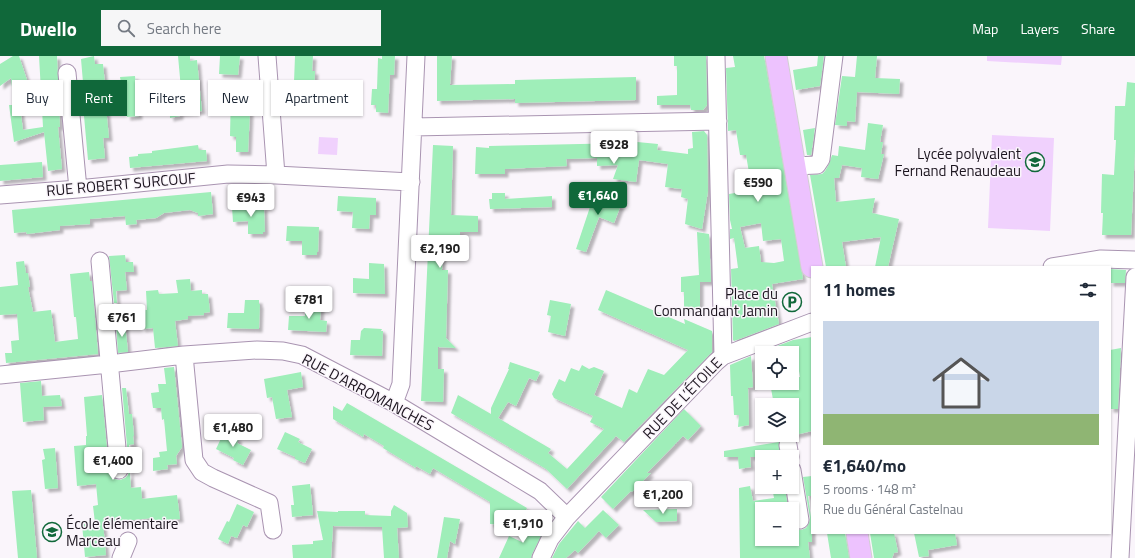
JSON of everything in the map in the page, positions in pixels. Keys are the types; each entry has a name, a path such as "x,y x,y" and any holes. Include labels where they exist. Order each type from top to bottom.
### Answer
{"main road":[{"path":"776,56 812,266"},
{"path":"857,534 861,558"}],"street":[{"path":"267,56 276,175"},
{"path":"394,404 401,384 416,56"},
{"name":"RUE DE L’ÉTOILE","path":"541,558 550,539 567,518 723,356 716,56"},
{"path":"795,166 817,165 821,159 834,56"},
{"path":"67,73 78,189"},
{"path":"413,127 718,122"},
{"name":"RUE ROBERT SURCOUF","path":"0,195 228,174 411,182"},
{"path":"1058,266 1101,259 1135,260"},
{"path":"100,261 119,470"},
{"path":"1120,558 1131,401 1135,277"},
{"path":"723,356 811,322"},
{"name":"RUE D’ARROMANCHES","path":"0,375 184,355 257,350 283,351 302,355 394,404 540,491 567,518"},
{"path":"184,355 194,460 202,472 269,503 273,530"},
{"path":"796,494 801,520"},
{"path":"121,558 128,541"}],"shaded area":[{"path":"987,56 1062,56 1061,65 987,61"},
{"path":"992,135 1054,138 1050,231 988,228"},
{"path":"319,137 338,138 337,155 318,154"}],"building":[{"path":"13,56 19,56 27,80 12,80 12,87 11,78 0,86 0,64"},
{"path":"39,56 57,56 58,80 40,80"},
{"path":"94,56 95,64 103,64 105,80 83,80 81,59"},
{"path":"178,56 190,56 190,61 197,60 199,80 180,80"},
{"path":"220,56 240,56 238,75 219,74"},
{"path":"295,56 313,56 312,71 315,71 315,80 294,80"},
{"path":"382,56 395,56 394,75 390,75 388,113 376,112 376,105 371,105 372,89 377,89 378,58 382,59"},
{"path":"437,56 452,56 450,85 515,84 515,80 636,77 636,100 515,103 515,99 437,101"},
{"path":"674,56 706,56 707,105 703,110 691,110 690,105 657,105 657,96 677,95 677,66 674,66"},
{"path":"733,56 764,56 803,279 772,284 779,324 734,341 731,269 738,268 734,238 730,239 730,229 732,229 730,220 729,194 752,190 746,155 740,155 736,130 728,131 726,68 735,67","holes":["761,223 763,241 781,239 784,261 774,263 761,262 759,246 745,248 740,227"]},
{"path":"818,56 824,56 820,86 796,90 793,70 817,66"},
{"path":"857,56 877,56 875,78 900,79 899,94 857,92 855,122 847,121 847,126 835,125 842,76 855,77"},
{"path":"135,76 135,116 139,116 127,117 127,80 121,80 120,77"},
{"path":"1127,82 1135,83 1135,150 1131,235 1102,235 1102,174 1114,175 1116,140 1114,140 1115,106 1125,106"},
{"path":"200,91 202,111 200,111"},
{"path":"9,105 12,105 12,116 21,116 23,130 43,127 42,116 60,116 60,127 58,127 62,169 48,171 44,132 14,142"},
{"path":"84,116 107,116 109,138 103,138 105,158 88,160"},
{"path":"230,116 250,116 248,152 236,152 236,137 230,136"},
{"path":"868,123 883,125 880,142 883,142 881,154 884,154 878,179 861,177 862,168 842,165 839,178 834,178 836,202 875,198 872,213 899,219 888,266 875,266 881,237 842,242 846,266 826,266 810,175 822,174 825,171 832,155 838,156 839,146 865,150"},
{"path":"815,128 811,155 807,155 803,130"},
{"path":"704,131 707,135 708,191 702,229 685,224 688,199 681,197 682,189 665,187 668,164 639,160 636,182 613,179 618,165 597,166 597,158 566,159 567,166 505,169 505,174 475,174 476,147 489,148 489,146 626,143 627,141 658,144 657,150 688,154 688,149 693,148 692,132"},
{"path":"198,145 199,150 206,150 207,161 130,168 129,157 138,156 138,154 152,153 152,151"},
{"path":"433,145 453,146 451,215 478,216 478,232 460,232 460,246 443,245 442,270 448,270 446,338 456,348 438,347 438,369 444,369 443,402 421,401"},
{"path":"42,162 43,177 0,181 0,165"},
{"path":"614,188 610,201 621,205 614,223 599,217 586,252 576,249 592,201 597,203 598,189"},
{"path":"211,192 213,214 198,216 198,213 190,210 164,213 156,218 136,220 137,224 126,225 125,216 90,219 90,224 60,226 60,230 27,234 26,232 14,233 12,210"},
{"path":"492,193 505,193 505,199 552,196 552,207 490,209 489,199 492,199"},
{"path":"338,196 376,198 376,215 370,215 369,229 352,228 353,212 337,211"},
{"path":"232,207 264,207 265,232 263,232 263,234 248,234 248,221 233,222"},
{"path":"287,226 319,227 317,255 302,255 302,241 286,241"},
{"path":"697,232 709,234 711,282 700,282 700,308 684,309 684,292 681,292 681,277 699,275"},
{"path":"125,255 126,262 133,262 134,272 125,272 127,290 116,291 117,303 114,303 109,256"},
{"path":"24,261 26,273 28,273 30,287 28,287 33,312 51,310 55,342 78,339 76,317 74,317 70,274 89,272 90,281 92,281 98,354 6,363 5,353 12,353 11,341 19,340 17,314 0,315 0,287 18,285 16,262"},
{"path":"369,263 384,264 385,294 353,293 353,278 369,279"},
{"path":"1111,269 1126,270 1125,283 1111,283"},
{"path":"190,279 191,291 202,290 202,294 208,294 210,312 204,313 204,315 188,316 188,319 175,321 178,346 155,348 153,328 142,329 140,310 147,310 146,291 158,290 159,294 178,293 176,280"},
{"path":"606,290 685,324 684,319 712,331 712,352 624,442 616,436 567,489 546,469 451,413 458,395 491,414 491,408 509,369 510,362 540,372 536,381 529,378 516,406 508,402 498,418 551,449 548,453 567,469 604,429 590,422 593,416 554,398 552,394 559,379 565,382 571,368 579,371 582,365 589,369 594,367 604,371 594,395 622,408 629,389 637,393 648,369 664,375 688,350 598,310"},
{"path":"245,300 259,300 259,329 227,328 228,313 244,313"},
{"path":"550,300 571,304 565,336 548,332 551,316 547,315"},
{"path":"305,302 320,303 320,320 327,321 326,332 288,330 289,316 305,316"},
{"path":"125,323 128,352 118,353 116,324"},
{"path":"364,328 382,329 382,356 350,355 351,340 360,340 361,331"},
{"path":"811,337 811,431 799,434 799,398 773,398 771,390 799,390 799,346 777,346 793,340"},
{"path":"1121,348 1118,409 1111,409 1111,350"},
{"path":"751,356 753,387 748,388 749,425 738,427 739,415 734,415 733,396 731,396 730,365"},
{"path":"174,367 182,447 176,456 177,464 167,465 168,469 153,471 153,458 160,457 159,452 167,451 164,419 162,420 161,408 153,408 151,393 159,392 158,384 166,384 164,368"},
{"path":"301,372 303,387 287,390 292,417 276,419 272,397 267,398 264,379"},
{"path":"41,381 42,396 60,395 62,406 43,407 44,420 23,422 20,383"},
{"path":"122,388 126,388 129,414 132,414 134,436 134,444 129,445 131,460 129,460 131,488 141,487 142,499 177,495 180,519 154,521 153,518 103,523 106,555 85,557 82,524 95,523 93,506 98,505 96,484 77,486 74,446 86,445 87,436 84,397 102,395 109,471 114,479 120,480 128,475 129,469"},
{"path":"347,403 527,508 521,519 512,514 507,525 490,524 490,502 433,468 430,474 416,466 416,468 383,448 384,446 364,434 363,437 333,419 333,406 342,411"},
{"path":"684,409 701,426 688,440 683,436 647,473 651,473 613,509 601,497"},
{"path":"224,432 239,439 237,443 251,450 243,465 233,460 234,458 216,449"},
{"path":"285,432 300,439 298,442 312,449 305,463 277,449"},
{"path":"779,442 780,450 755,450 755,457 750,457 751,467 739,469 738,457 724,457 724,451"},
{"path":"55,448 58,488 45,489 42,460 45,459 43,449"},
{"path":"811,476 811,496 808,496 812,534 812,542 808,542 810,558 740,558 739,488 750,486 753,501 774,498 773,494 786,494 787,502 755,502 755,546 799,546 799,530 806,528 810,518 803,477"},
{"path":"310,484 313,515 292,517 291,505 294,505 292,486"},
{"path":"31,490 37,558 18,558 12,491"},
{"path":"237,504 254,512 247,527 243,525 237,538 231,536 228,544 218,539 227,521 229,522"},
{"path":"394,505 407,513 408,527 397,528 399,558 384,558 382,527 333,526 331,558 293,558 292,545 313,544 313,541 323,540 317,511 365,511 365,515 391,516 391,511"},
{"path":"677,509 677,521 656,522 643,510"},
{"path":"603,510 619,525 606,538 599,531 578,553 575,550 566,558 552,558 559,544 578,521 585,528"},
{"path":"444,517 460,519 455,544 450,541 447,558 437,558"},
{"path":"532,522 545,528 531,558 499,558 509,536 522,542"},
{"path":"827,534 845,534 849,558 831,558"},
{"path":"870,534 894,534 898,552 894,553 892,558 874,558"},
{"path":"914,534 955,534 957,545 928,550 929,556 919,557"}],"place":[{"name":"Lycée polyvalent Fernand Renaudeau","path":"1035,162"},
{"name":"Place du Commandant Jamin","path":"792,302"},
{"name":"École élémentaire Marceau","path":"52,532"}]}
